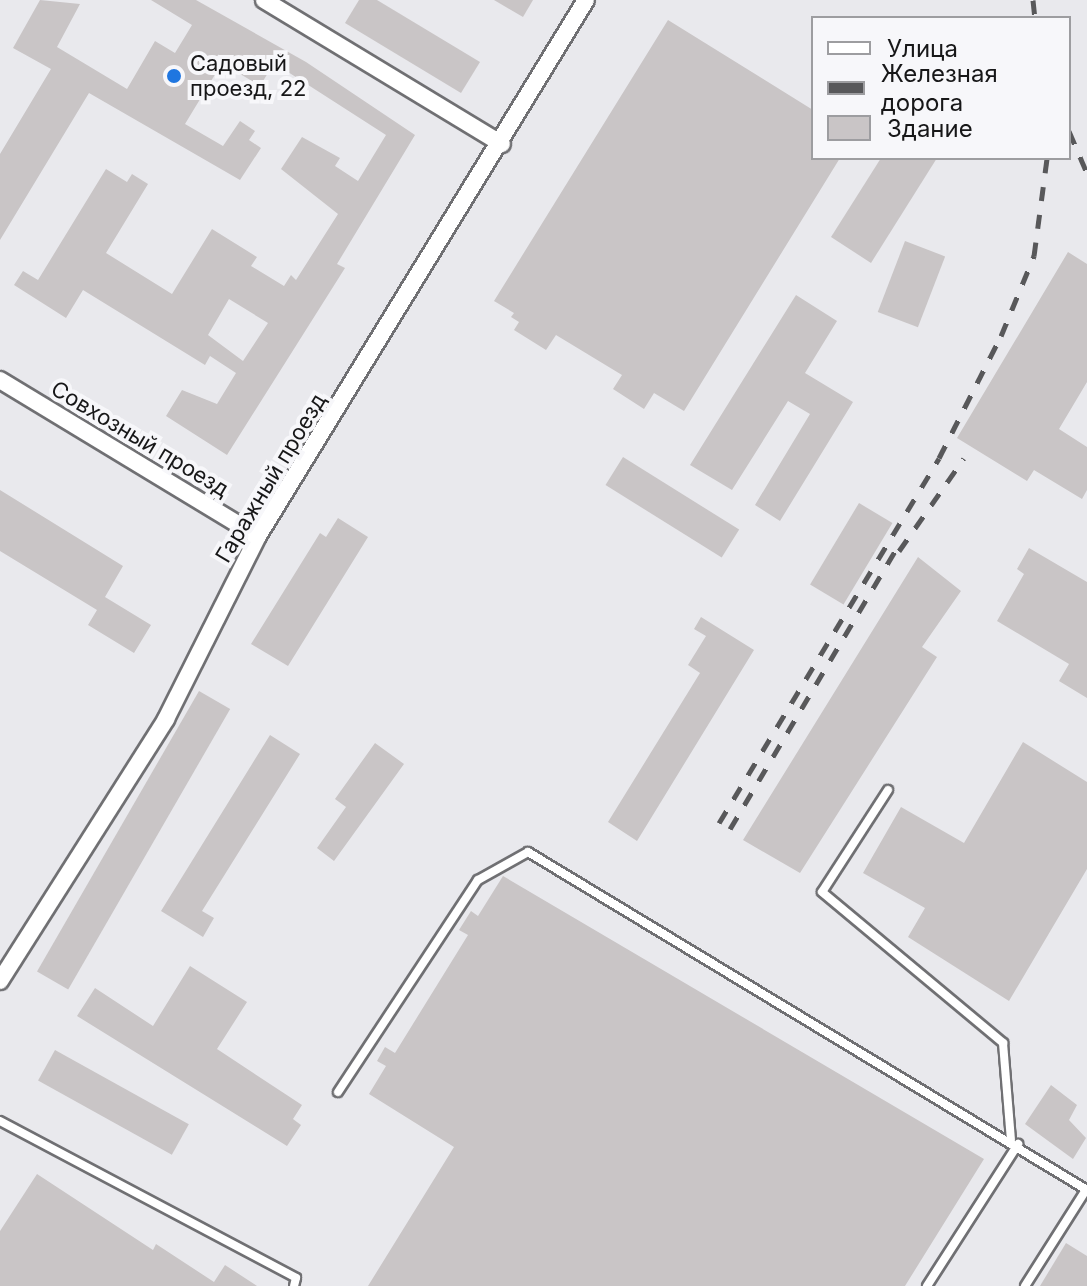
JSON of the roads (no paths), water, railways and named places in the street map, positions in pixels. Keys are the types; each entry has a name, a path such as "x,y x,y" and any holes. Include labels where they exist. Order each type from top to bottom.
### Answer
{"street":[{"path":"264,0 502,144"},
{"name":"Гаражный проезд","path":"0,981 166,719 258,536 502,144 586,0"},
{"name":"Совхозный проезд","path":"0,380 258,536"}],"lane":[{"path":"888,790 822,892 1003,1043 1014,1142 927,1286"},
{"path":"338,1092 478,880 528,852 1014,1142 1087,1190 1025,1286"},
{"path":"0,1121 296,1278 294,1286"}],"railway":[{"path":"1033,0 1035,16"},
{"path":"1071,136 1087,173"},
{"path":"719,823 939,458 1001,336 1034,256 1047,160"},
{"path":"899,551 964,458"},
{"path":"730,829 901,541"}],"place":[{"name":"Садовый проезд, 22","path":"174,76"}]}
